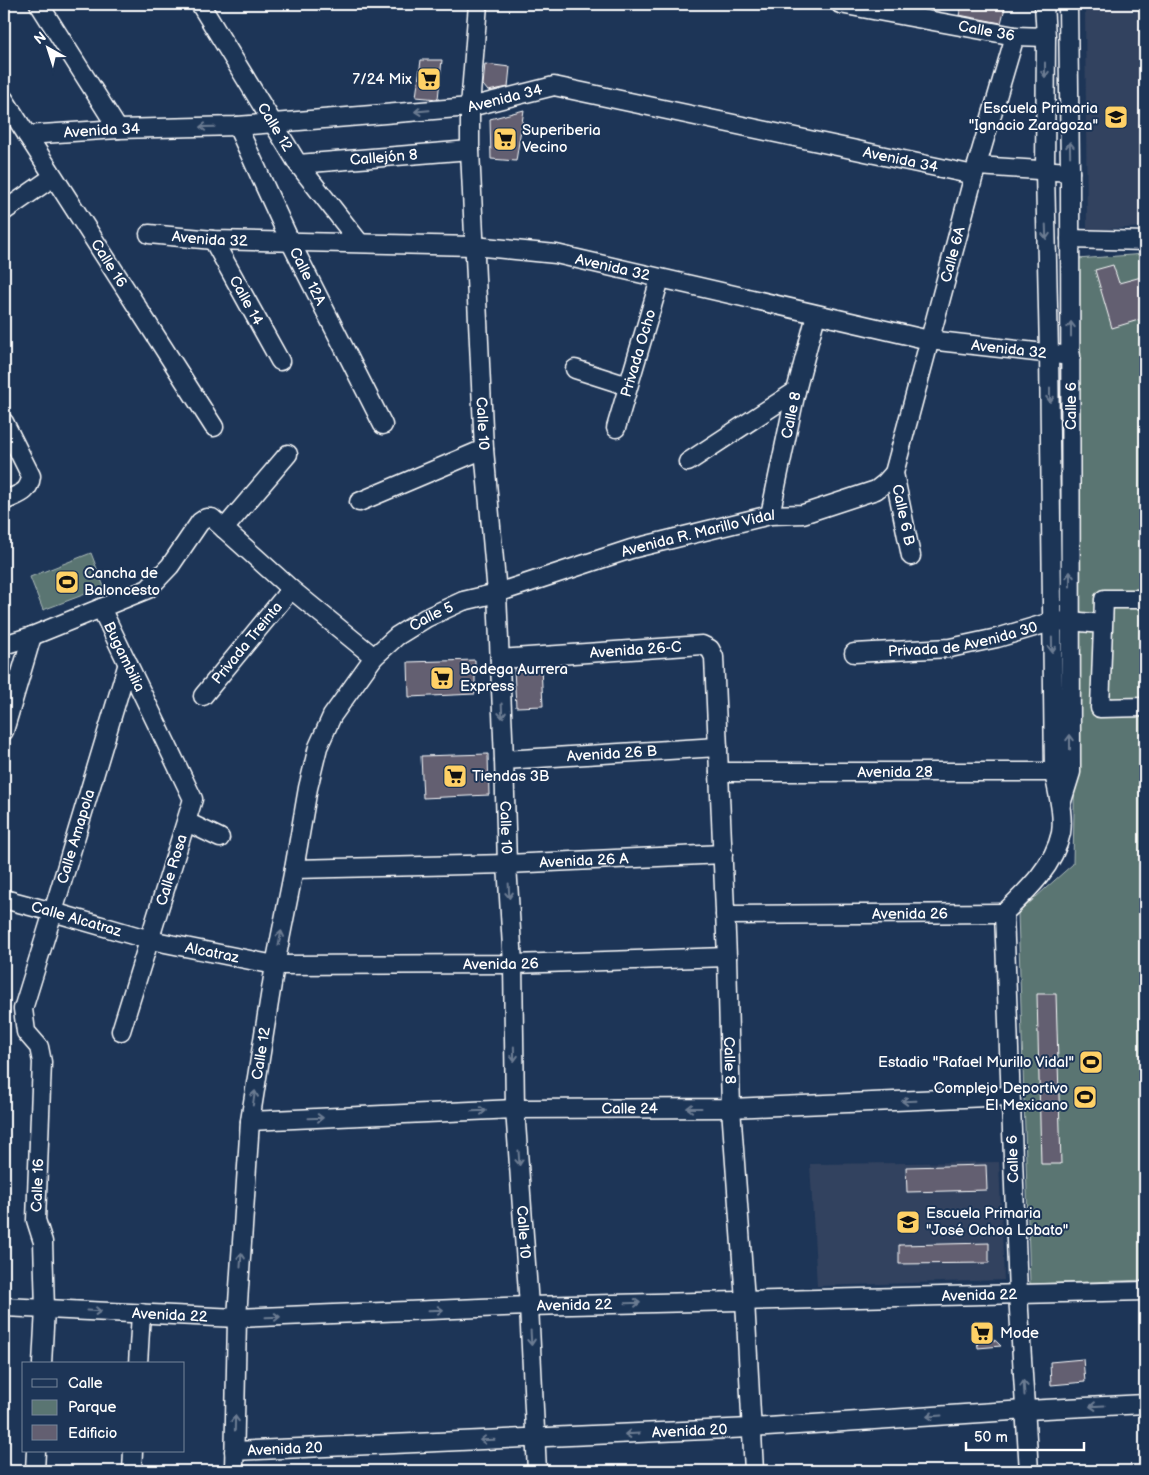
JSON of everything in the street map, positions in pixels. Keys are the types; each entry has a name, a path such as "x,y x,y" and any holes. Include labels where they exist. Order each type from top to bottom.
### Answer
{"street":[{"path":"40,4 118,129"},
{"name":"Calle 12","path":"200,4 298,164 359,242"},
{"name":"Calle 10","path":"478,4 470,107 470,150 484,449 497,593 507,864 513,964 515,1109 529,1306 537,1471"},
{"name":"Calle 36","path":"844,4 1015,36 1046,37"},
{"name":"Calle 6","path":"1044,4 1046,37 1044,171 1049,353 1051,622 1062,772"},
{"name":"Calle 6","path":"1030,1471 1018,1294 1004,913 1044,870 1054,852 1061,832 1060,807 1070,622 1071,356 1068,4"},
{"name":"Calle 6A","path":"894,473 975,170 1015,36"},
{"name":"Avenida 34","path":"27,135 118,129 274,124 470,107 554,86 975,170 1070,172"},
{"name":"Calle 16","path":"4,98 214,427"},
{"name":"Calle 12A","path":"237,126 290,241 383,425"},
{"name":"Callejón 8","path":"298,164 470,150"},
{"path":"4,211 53,177"},
{"name":"Avenida 32","path":"149,234 213,240 474,246 556,254 929,340 1071,356"},
{"path":"1070,239 1145,241"},
{"name":"Calle 14","path":"213,240 280,361"},
{"name":"Privada Ocho","path":"616,428 660,279"},
{"name":"Calle 8","path":"770,515 796,391 816,315"},
{"path":"575,370 628,386"},
{"path":"688,462 796,391"},
{"path":"4,422 31,476 30,485 26,491 4,501"},
{"path":"359,502 484,449"},
{"path":"224,529 288,454"},
{"name":"Avenida R. Marillo Vidal","path":"497,593 631,549 770,515 803,514 876,490 894,473"},
{"name":"Calle 6 B","path":"894,473 911,556"},
{"name":"Privada Treinta","path":"101,608 148,589 170,566 200,522 206,518 212,518 291,589 374,657"},
{"name":"Privada Treinta","path":"203,696 291,589"},
{"name":"Calle 5","path":"374,657 397,636 426,618 463,601 497,593"},
{"path":"1145,599 1104,599 1100,708 1145,707"},
{"name":"Bugambilia","path":"4,645 32,636 101,608 194,799"},
{"name":"Privada de Avenida 30","path":"854,653 950,648 997,638 1051,622 1102,624"},
{"path":"4,731 32,636"},
{"name":"Avenida 26-C","path":"500,659 702,645 710,649"},
{"name":"Calle 8","path":"710,649 714,656 727,957 731,1108 745,1300 754,1471"},
{"name":"Calle 12","path":"234,1471 237,1318 250,1121 275,965 308,788 318,747 332,716 374,657"},
{"name":"Calle Amapola","path":"23,1009 128,663"},
{"name":"Avenida 26 B","path":"504,760 718,747"},
{"name":"Avenida 28","path":"719,772 1062,772"},
{"name":"Calle Rosa","path":"121,1031 194,799"},
{"path":"187,822 220,838"},
{"name":"Avenida 26 A","path":"294,869 507,864 723,854"},
{"name":"Calle Alcatraz","path":"4,899 150,940"},
{"name":"Avenida 26","path":"725,915 1004,913"},
{"name":"Alcatraz","path":"150,940 275,965"},
{"name":"Avenida 26","path":"275,965 513,964 727,957"},
{"name":"Calle 16","path":"23,1009 26,1032 39,1047 42,1062 36,1220 42,1242 45,1308 42,1362"},
{"name":"Calle 24","path":"250,1121 515,1109 731,1108 1010,1096"},
{"name":"Avenida 22","path":"4,1307 237,1318 529,1306 1145,1291"},
{"path":"138,1362 141,1313"},
{"name":"Avenida 20","path":"234,1451 752,1428 1145,1404"},
{"path":"35,1471 36,1452"},
{"path":"132,1471 133,1452"}],"shaded area":[{"name":"Escuela Primaria \"Ignacio Zaragoza\"","path":"1085,5 1145,7 1145,227 1087,230"},
{"name":"Escuela Primaria \"José Ochoa Lobato\"","path":"999,1162 1004,1280 817,1286 810,1164"}],"green space":[{"name":"Complejo Deportivo El Mexicano","path":"1145,254 1145,1280 1030,1284 1018,913 1033,900 1033,897 1036,897 1073,864 1078,589 1077,259"},
{"name":"Cancha de Baloncesto","path":"91,553 104,587 43,610 30,577"}],"building":[{"path":"962,4 1006,4 1001,23 959,15"},
{"name":"7/24 Mix","path":"421,60 442,60 438,99 416,97"},
{"path":"485,64 510,67 508,87 488,91 483,85"},
{"name":"Superiberia Vecino","path":"524,110 516,161 491,159 490,119"},
{"path":"1113,265 1119,283 1145,276 1145,318 1112,328 1095,270"},
{"name":"Bodega Aurrera Express","path":"475,660 475,694 409,697 408,662"},
{"path":"541,667 543,706 516,707 514,669"},
{"name":"Tiendas 3B","path":"488,754 489,795 423,798 421,756"},
{"path":"1037,994 1056,994 1061,1164 1041,1164"},
{"path":"986,1165 987,1190 907,1192 906,1167"},
{"path":"989,1243 989,1263 899,1264 899,1245"},
{"name":"Mode","path":"975,1321 1001,1346 978,1348"},
{"path":"1083,1359 1085,1382 1051,1385 1050,1362"}],"place":[{"name":"7/24 Mix","path":"429,79"},
{"name":"Escuela Primaria \"Ignacio Zaragoza\"","path":"1116,117"},
{"name":"Superiberia Vecino","path":"505,139"},
{"name":"Cancha de Baloncesto","path":"67,582"},
{"name":"Bodega Aurrera Express","path":"442,678"},
{"name":"Tiendas 3B","path":"455,776"},
{"name":"Estadio \"Rafael Murillo Vidal\"","path":"1091,1062"},
{"name":"Complejo Deportivo El Mexicano","path":"1085,1097"},
{"name":"Escuela Primaria \"José Ochoa Lobato\"","path":"908,1222"},
{"name":"Mode","path":"982,1333"}]}
